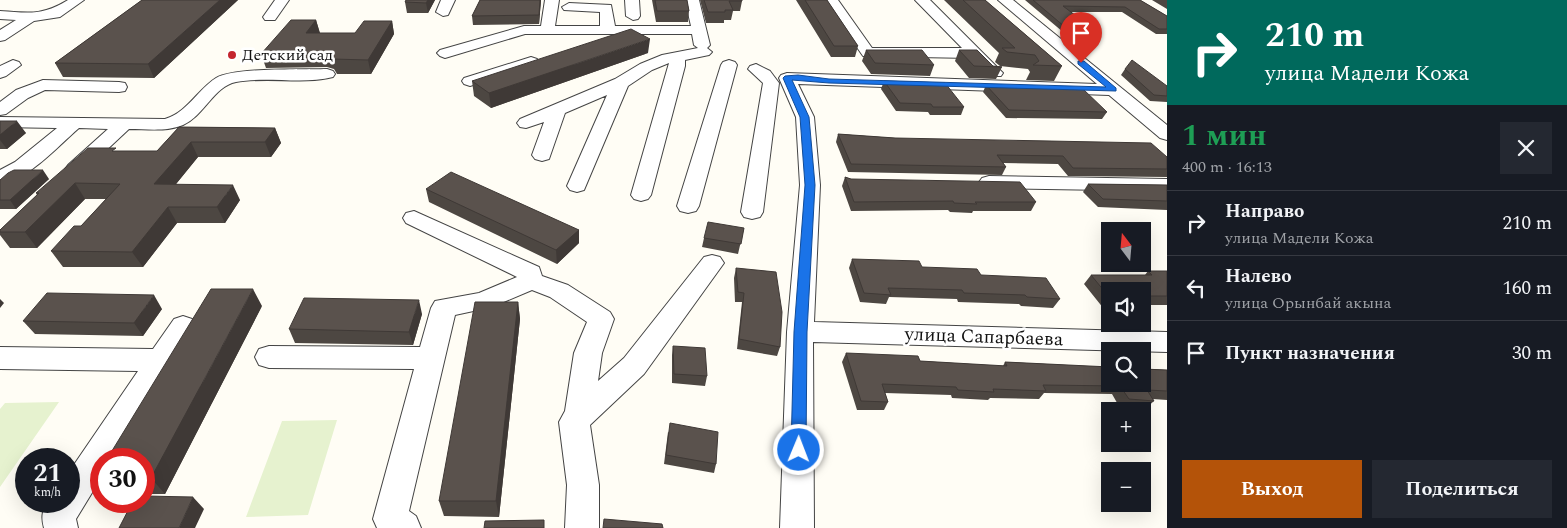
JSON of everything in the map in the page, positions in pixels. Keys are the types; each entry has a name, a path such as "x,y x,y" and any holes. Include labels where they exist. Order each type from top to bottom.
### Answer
{"street":[{"path":"0,15 30,17 55,14 77,0"},
{"path":"270,17 282,0"},
{"path":"547,30 552,0"},
{"path":"632,0 633,23"},
{"path":"692,0 704,52 710,58 730,65 777,71 790,77 829,81 1114,90"},
{"path":"831,0 868,53 974,53"},
{"path":"922,0 995,73 1096,75"},
{"path":"1005,0 1167,134"},
{"path":"569,8 606,8 608,30"},
{"path":"0,37 30,17"},
{"path":"446,53 524,30 608,30 633,23 699,30"},
{"path":"588,44 633,23"},
{"path":"526,123 621,83 646,67 667,58 704,52"},
{"path":"641,195 676,66 677,56"},
{"path":"470,81 542,59"},
{"path":"688,206 730,65"},
{"path":"752,212 771,84 764,74 756,69"},
{"path":"0,122 166,124 186,117 219,82 232,77 328,74"},
{"path":"790,77 788,81 805,117 810,185 800,332 798,528"},
{"path":"577,186 621,83"},
{"path":"0,110 22,94 43,85 119,87"},
{"path":"542,155 557,110"},
{"path":"0,179 22,166 74,123"},
{"path":"62,181 125,123"},
{"path":"968,182 1167,185"},
{"path":"414,218 530,273 531,281"},
{"path":"582,528 583,485 574,422 634,366 712,263"},
{"path":"404,528 390,519 444,308 483,301 531,281 559,291 601,319 588,353 579,416"},
{"path":"80,483 183,326"},
{"name":"улица Сапарбаева","path":"800,332 1167,342"},
{"path":"0,358 161,360"},
{"path":"270,358 431,358"},
{"path":"60,513 58,516 61,528"}],"green space":[{"path":"59,402 27,448 15,448 15,465 0,487 0,409 5,403"},
{"path":"337,420 308,515 246,517 282,421"}],"building":[{"path":"142,0 220,0 148,64 55,63"},
{"path":"406,0 428,0 426,3 405,2"},
{"path":"480,0 540,0 539,15 472,16"},
{"path":"655,0 687,0 689,11 657,11"},
{"path":"704,0 742,1 729,1 733,10 708,12"},
{"path":"805,0 827,0 858,46 834,46"},
{"path":"963,0 985,0 1062,66 1033,65 1039,61 1035,55 1007,52 1002,48 1015,48"},
{"path":"1033,0 1140,0 1167,16 1167,29 1159,29 1125,7 1063,6 1092,28 1065,27"},
{"path":"291,20 316,20 306,33 355,33 364,21 392,21 368,60 333,59 330,55 323,53 261,54"},
{"path":"631,29 650,39 489,93 472,81"},
{"path":"866,50 922,50 934,65 875,63"},
{"path":"959,50 977,50 993,66 1002,67 974,66"},
{"path":"1132,60 1167,86 1167,96 1154,95 1125,69"},
{"path":"884,81 945,83 964,107 933,107 931,104 900,103"},
{"path":"986,85 1083,89 1107,112 1009,110"},
{"path":"0,121 17,121 0,135"},
{"path":"179,127 275,128 265,142 191,142 154,184 233,185 217,207 168,207 132,252 51,251 74,226 81,226 120,184 75,183 25,232 0,232 39,193 36,193 88,148 116,148 112,151 157,151"},
{"path":"838,134 895,138 1151,143 1167,157 1167,169 1073,168 1063,156 997,155 1006,167 851,164"},
{"path":"14,170 43,170 10,200 0,200 0,180"},
{"path":"451,172 579,230 556,250 426,189"},
{"path":"845,177 851,179 1020,182 1036,202 975,202 977,204 954,203 953,201 854,202"},
{"path":"1088,184 1167,185 1167,201 1103,199"},
{"path":"708,222 744,228 741,244 704,238"},
{"path":"852,259 919,261 922,267 977,269 981,275 1046,278 1060,299 1027,297 1025,295 964,293 962,290 888,288 891,295 864,293"},
{"path":"736,268 776,272 782,312 780,347 739,339 744,293 738,292"},
{"path":"1167,271 1167,296 1151,296 1151,282 1101,282 1101,287 1091,275 1152,275 1149,272"},
{"path":"211,289 253,289 155,471 155,448 114,448"},
{"path":"47,293 154,295 134,323 23,321"},
{"path":"304,298 419,300 409,332 289,329"},
{"path":"475,302 518,302 496,501 439,501"},
{"path":"673,346 705,348 707,376 674,374"},
{"path":"846,353 918,356 920,361 1007,366 1005,362 1101,367 1101,386 1043,385 1046,391 993,389 994,392 958,390 956,387 882,384 888,402 861,401"},
{"path":"1151,369 1167,370 1167,391 1151,390"},
{"path":"1124,392 1148,392 1154,401 1129,399"},
{"path":"670,423 718,432 716,464 666,455"},
{"path":"155,496 193,497 179,528 119,528 127,513 155,513"},
{"path":"604,519 662,524 663,528 603,528"},
{"path":"544,520 544,528 484,528 485,521"}],"place":[{"name":"Детский сад","path":"232,55"}],"route":[{"path":"799,450 800,332 810,185 805,117 787,78 1114,90 1081,63"}]}
